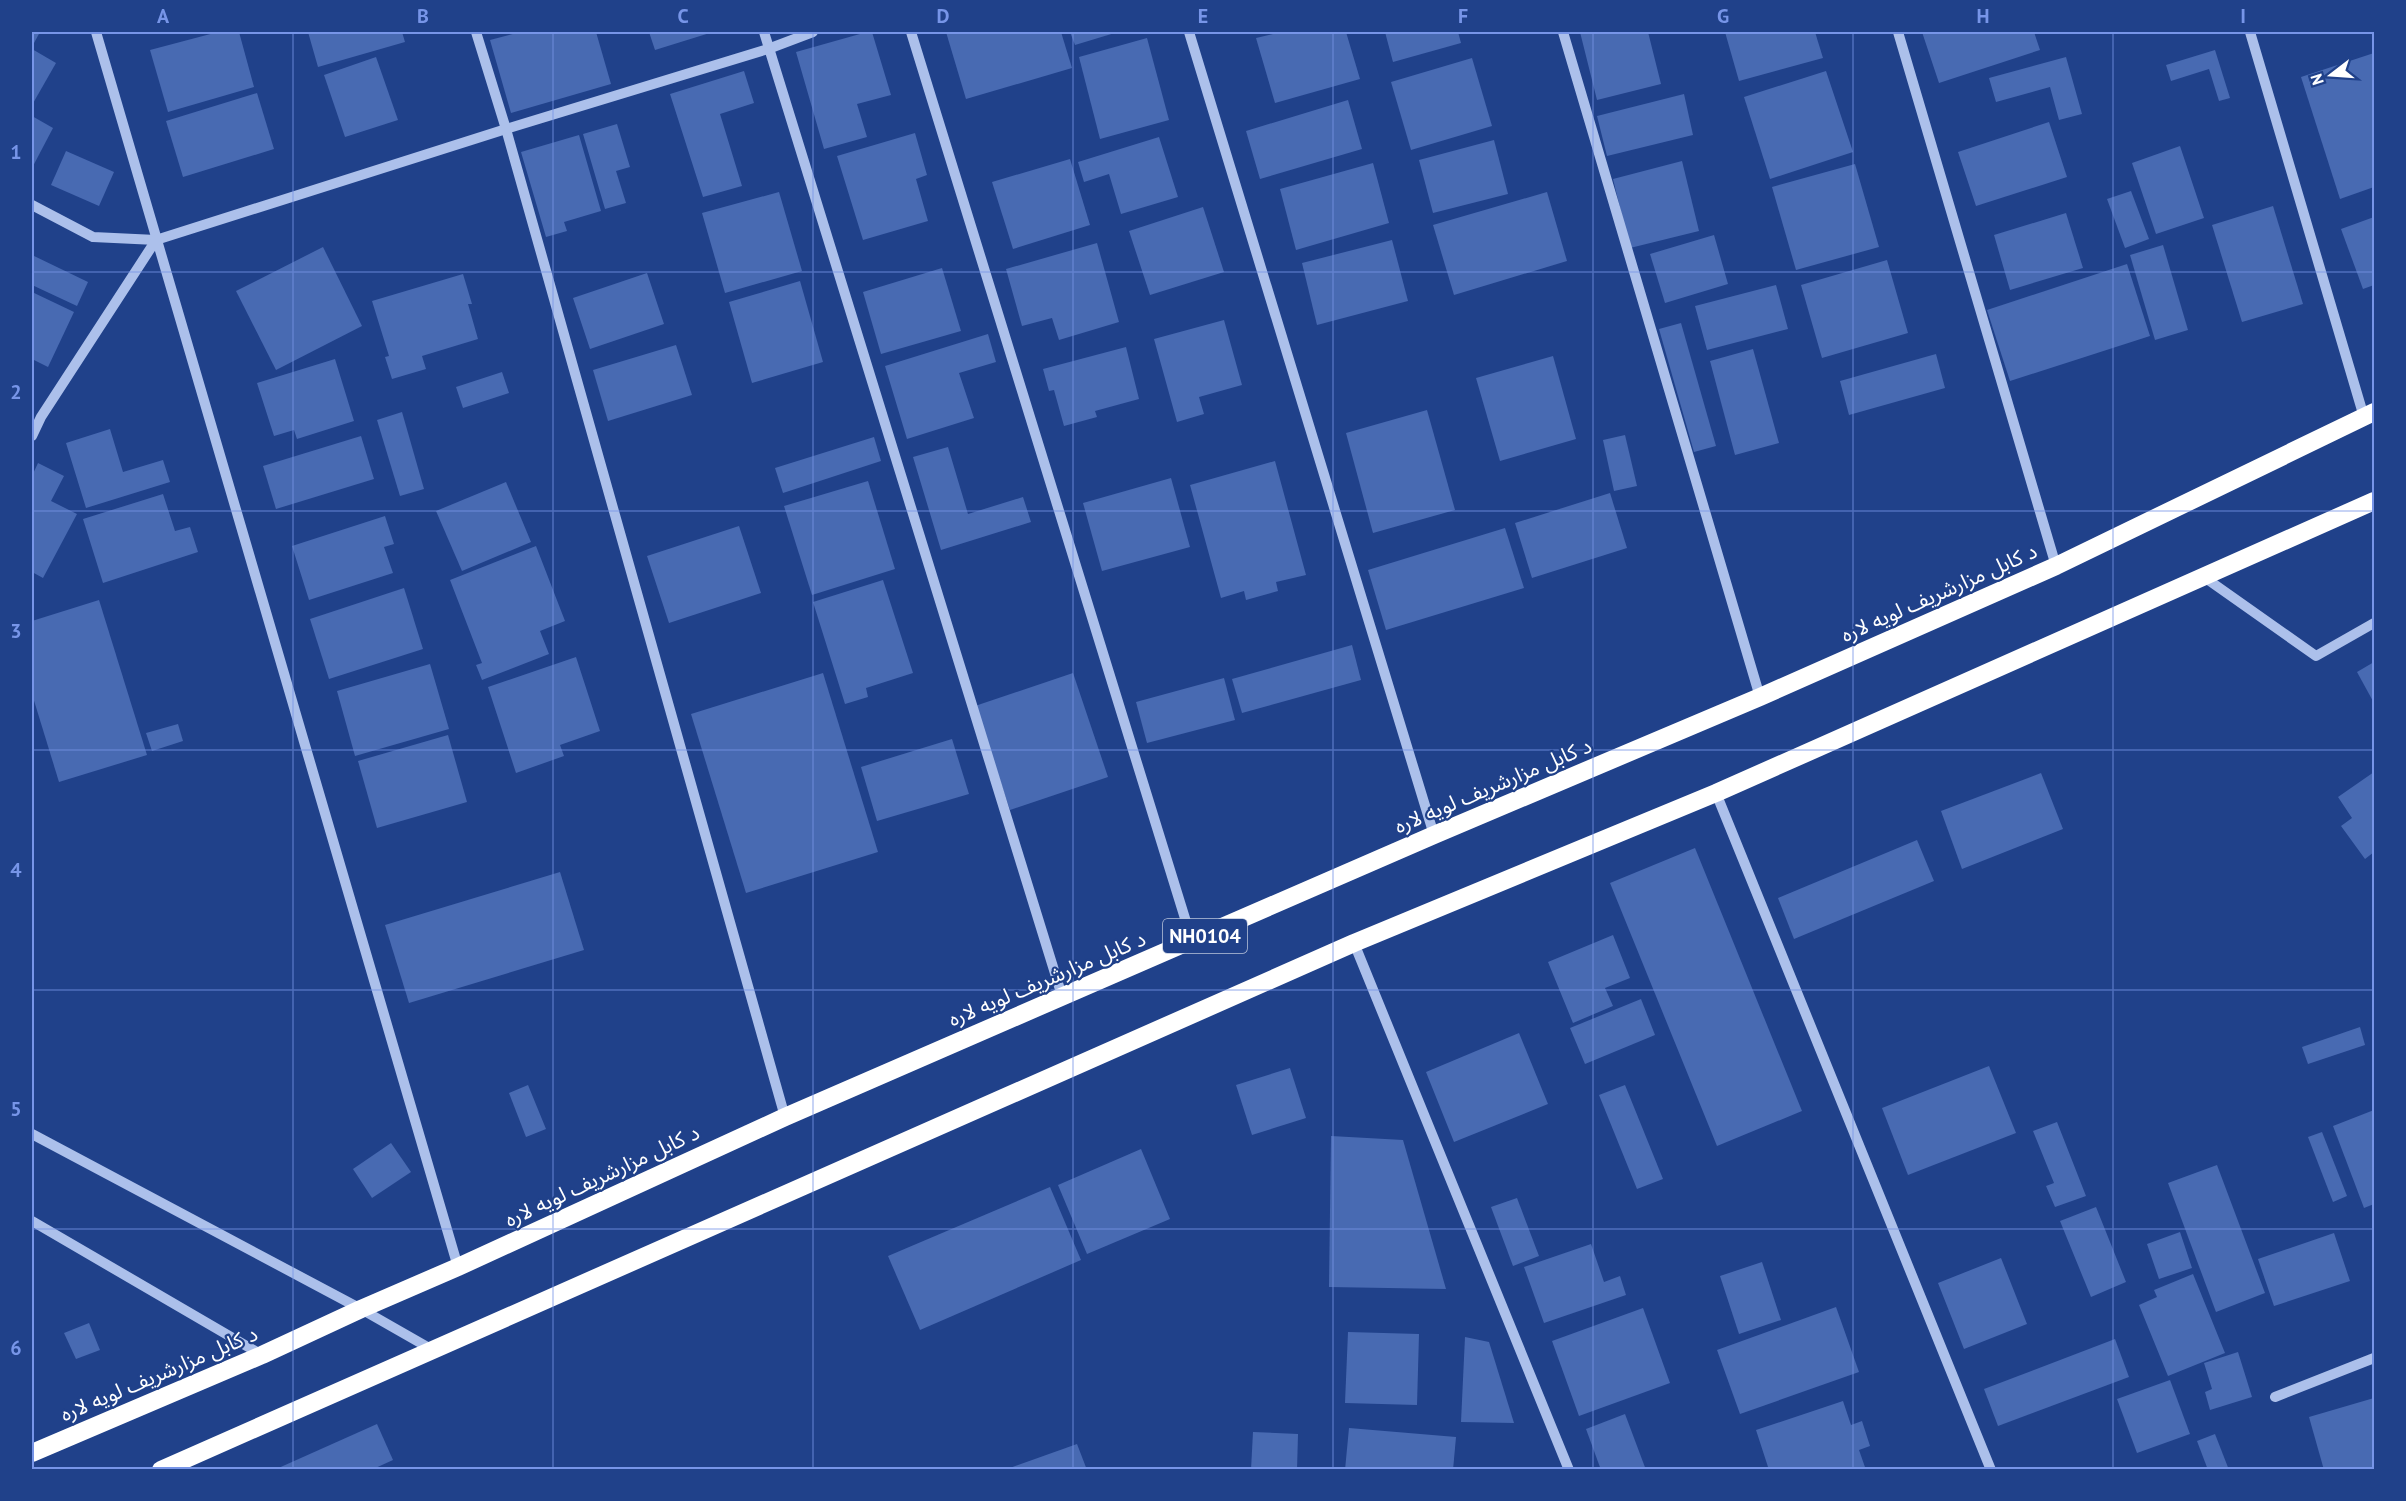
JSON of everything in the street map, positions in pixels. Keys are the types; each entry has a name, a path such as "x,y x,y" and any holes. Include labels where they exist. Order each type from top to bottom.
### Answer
{"highway":[{"name":"د کابل مزارشریف لویه لاره","path":"32,1453 458,1268 785,1117 1434,835 1760,697 2056,566 2369,415"},
{"path":"161,1470 1354,943 1716,794 2374,501"}],"street":[{"path":"96,32 458,1268"},
{"path":"476,32 506,129 785,1117"},
{"path":"764,32 1062,996"},
{"path":"32,205 93,237 156,240 768,49 813,32"},
{"path":"911,32 1192,941"},
{"path":"1189,32 1434,835"},
{"path":"1563,32 1760,697"},
{"path":"1898,32 2056,566"},
{"path":"2250,32 2369,415"},
{"path":"32,436 156,240"},
{"path":"2204,577 2316,656 2374,622"},
{"path":"1716,794 1991,1470"},
{"path":"1354,943 1569,1470"},
{"path":"32,1134 431,1349"},
{"path":"32,1221 262,1355"},
{"path":"2275,1397 2374,1358"}],"building":[{"path":"32,32 40,32 34,43 32,42"},
{"path":"218,32 239,32 254,87 168,112 150,50"},
{"path":"308,32 402,32 405,42 318,67"},
{"path":"520,32 596,32 611,84 511,113 490,40"},
{"path":"649,32 713,32 655,50"},
{"path":"872,32 891,95 857,104 867,137 824,149 796,52"},
{"path":"946,32 1061,32 1072,68 966,99"},
{"path":"1070,32 1118,32 1075,45"},
{"path":"1281,32 1346,32 1360,79 1275,103 1256,38"},
{"path":"1385,32 1458,32 1461,43 1393,62"},
{"path":"1580,32 1648,32 1661,84 1597,100"},
{"path":"1725,32 1815,32 1823,58 1739,81"},
{"path":"1922,32 2034,32 2040,50 1939,83"},
{"path":"1147,38 1169,120 1100,139 1079,57"},
{"path":"32,49 56,63 32,105"},
{"path":"2215,50 2230,98 2219,101 2209,69 2171,81 2166,65"},
{"path":"2374,53 2374,187 2340,199 2301,77"},
{"path":"376,57 398,120 345,137 324,75"},
{"path":"2066,57 2082,114 2059,120 2050,87 1996,102 1989,78"},
{"path":"1472,58 1492,126 1411,150 1391,82"},
{"path":"744,71 754,103 720,114 742,186 703,197 670,94"},
{"path":"1826,71 1853,152 1770,179 1744,97"},
{"path":"257,93 274,149 183,177 166,121"},
{"path":"1684,94 1693,135 1607,156 1597,116"},
{"path":"1348,100 1362,149 1260,179 1246,131"},
{"path":"32,116 53,128 32,168"},
{"path":"2049,122 2067,177 1976,206 1958,152"},
{"path":"617,124 630,167 616,171 626,203 605,209 583,134"},
{"path":"915,133 927,175 916,179 928,221 863,240 837,156"},
{"path":"579,135 601,211 564,222 567,231 546,237 521,152"},
{"path":"1159,137 1178,197 1121,214 1109,174 1084,182 1078,162"},
{"path":"1494,140 1508,194 1433,213 1419,160"},
{"path":"2180,146 2204,218 2156,234 2132,163"},
{"path":"66,151 114,172 99,206 51,185"},
{"path":"1070,159 1090,225 1013,249 992,182"},
{"path":"1682,161 1699,231 1630,248 1613,179"},
{"path":"1373,163 1389,223 1296,250 1280,189"},
{"path":"1855,164 1879,247 1796,270 1772,187"},
{"path":"2131,191 2149,239 2125,248 2107,199"},
{"path":"779,192 802,271 725,293 702,213"},
{"path":"1547,192 1567,261 1454,295 1433,225"},
{"path":"2273,206 2303,304 2242,322 2212,225"},
{"path":"1203,207 1224,272 1150,295 1129,231"},
{"path":"2066,213 2083,268 2010,290 1994,235"},
{"path":"2374,217 2374,285 2363,289 2341,229"},
{"path":"1714,235 1728,284 1665,303 1650,254"},
{"path":"1392,240 1408,301 1317,325 1302,263"},
{"path":"1097,243 1119,322 1059,340 1052,318 1022,326 1006,269"},
{"path":"2163,245 2188,330 2155,340 2130,255"},
{"path":"323,247 362,326 276,370 236,291"},
{"path":"32,255 88,282 77,306 32,285"},
{"path":"1887,260 1908,333 1822,358 1801,285"},
{"path":"2127,264 2150,336 2010,381 1987,310"},
{"path":"942,268 961,331 881,354 863,292"},
{"path":"647,273 664,324 590,349 573,298"},
{"path":"463,274 472,304 468,304 478,339 422,356 426,369 392,379 385,357 389,356 372,301"},
{"path":"800,281 823,362 752,383 729,302"},
{"path":"1776,285 1788,329 1707,350 1695,306"},
{"path":"32,292 74,312 48,367 32,359"},
{"path":"1224,320 1242,385 1199,397 1204,414 1177,422 1154,339"},
{"path":"1681,323 1716,446 1694,452 1659,329"},
{"path":"988,334 996,362 959,373 974,418 907,439 885,366"},
{"path":"676,345 692,395 608,421 593,370"},
{"path":"1126,347 1139,399 1095,411 1097,417 1064,426 1054,390 1049,391 1043,369"},
{"path":"1753,349 1779,443 1735,455 1710,361"},
{"path":"1936,354 1945,388 1849,415 1840,381"},
{"path":"1553,356 1576,439 1500,461 1476,378"},
{"path":"335,359 354,421 297,439 294,430 274,436 257,383"},
{"path":"502,372 509,393 463,408 456,387"},
{"path":"1427,410 1455,510 1373,533 1346,433"},
{"path":"402,412 424,489 400,496 377,420"},
{"path":"110,429 123,472 163,460 170,482 86,508 66,443"},
{"path":"1625,435 1637,486 1614,491 1603,440"},
{"path":"361,436 374,479 276,509 263,466"},
{"path":"874,437 881,461 783,493 775,468"},
{"path":"948,447 968,514 1023,497 1031,522 941,550 913,457"},
{"path":"1275,461 1306,575 1276,582 1278,591 1246,600 1244,591 1221,598 1190,485"},
{"path":"38,463 64,476 51,501 77,514 43,578 32,572 32,476"},
{"path":"1171,478 1190,547 1102,571 1083,503"},
{"path":"868,481 895,569 812,595 784,506"},
{"path":"506,482 531,542 462,571 436,511"},
{"path":"1610,493 1627,548 1532,578 1515,523"},
{"path":"163,494 175,531 190,527 198,552 103,583 83,519"},
{"path":"385,516 394,544 384,547 393,573 309,600 292,546"},
{"path":"739,526 761,593 669,623 647,556"},
{"path":"1505,528 1524,588 1386,630 1368,570"},
{"path":"536,546 565,621 540,631 549,654 482,680 476,665 482,663 450,580"},
{"path":"883,580 913,673 866,688 868,697 845,704 813,602"},
{"path":"404,588 423,649 329,679 310,619"},
{"path":"99,600 147,755 59,782 32,694 32,621"},
{"path":"1352,645 1361,680 1242,713 1232,679"},
{"path":"576,657 600,731 560,745 564,756 516,773 488,687"},
{"path":"2374,662 2374,703 2357,672"},
{"path":"430,664 449,729 355,756 337,691"},
{"path":"823,673 878,852 746,893 691,714"},
{"path":"1073,673 1108,777 1010,810 975,706"},
{"path":"1224,678 1235,720 1147,743 1136,702"},
{"path":"178,724 183,741 152,751 146,733"},
{"path":"448,735 467,802 377,828 358,761"},
{"path":"952,739 969,794 877,821 861,767"},
{"path":"2374,772 2374,852 2365,859 2341,826 2352,818 2338,797"},
{"path":"2041,773 2063,829 1962,869 1941,811"},
{"path":"1917,840 1934,881 1794,939 1778,898"},
{"path":"1695,848 1802,1111 1717,1146 1610,883"},
{"path":"560,872 584,950 409,1003 385,925"},
{"path":"1613,935 1630,978 1605,988 1613,1006 1573,1023 1548,962"},
{"path":"1641,999 1655,1035 1585,1064 1570,1028"},
{"path":"2360,1027 2365,1045 2308,1064 2302,1047"},
{"path":"1519,1033 1548,1104 1454,1142 1426,1072"},
{"path":"1989,1066 2016,1133 1908,1175 1882,1108"},
{"path":"1290,1068 1306,1118 1252,1135 1236,1085"},
{"path":"528,1085 546,1129 526,1137 509,1093"},
{"path":"1625,1085 1663,1179 1637,1189 1599,1095"},
{"path":"2374,1110 2374,1204 2364,1208 2333,1126"},
{"path":"2057,1122 2086,1196 2055,1207 2046,1186 2054,1183 2033,1131"},
{"path":"2322,1132 2347,1196 2333,1202 2308,1137"},
{"path":"1331,1136 1403,1140 1446,1289 1329,1287"},
{"path":"391,1143 411,1172 372,1198 353,1169"},
{"path":"1141,1149 1170,1219 1087,1254 1058,1185"},
{"path":"2217,1165 2265,1293 2216,1312 2168,1183"},
{"path":"1050,1187 1081,1260 920,1330 888,1256"},
{"path":"1517,1198 1539,1256 1513,1266 1491,1207"},
{"path":"2096,1207 2126,1282 2091,1297 2060,1221"},
{"path":"2180,1232 2192,1268 2159,1279 2147,1244"},
{"path":"2334,1233 2350,1281 2274,1306 2258,1259"},
{"path":"1591,1244 1604,1282 1620,1276 1626,1295 1544,1323 1524,1267"},
{"path":"2001,1258 2027,1324 1964,1349 1938,1283"},
{"path":"1762,1262 1781,1320 1739,1334 1720,1276"},
{"path":"2193,1274 2225,1353 2168,1376 2139,1305 2157,1297 2154,1290"},
{"path":"1836,1307 1859,1372 1740,1414 1717,1350"},
{"path":"1643,1308 1670,1383 1579,1416 1552,1341"},
{"path":"89,1323 100,1350 76,1359 64,1333"},
{"path":"1348,1332 1419,1334 1417,1405 1345,1403"},
{"path":"1465,1337 1489,1342 1514,1423 1461,1422"},
{"path":"2115,1339 2129,1377 1998,1426 1984,1389"},
{"path":"2238,1352 2252,1397 2210,1410 2205,1392 2212,1389 2204,1363"},
{"path":"2170,1380 2190,1434 2137,1453 2117,1399"},
{"path":"2374,1398 2374,1470 2324,1470 2309,1417"},
{"path":"1843,1401 1851,1425 1862,1421 1870,1446 1859,1450 1866,1470 1769,1470 1756,1430"},
{"path":"1625,1414 1646,1470 1601,1470 1586,1429"},
{"path":"377,1424 393,1460 371,1470 274,1470"},
{"path":"1349,1428 1456,1437 1453,1470 1345,1470"},
{"path":"1253,1432 1298,1434 1297,1470 1251,1470"},
{"path":"2215,1434 2229,1470 2208,1470 2197,1441"},
{"path":"1077,1444 1087,1470 1007,1470 1007,1469"}]}
